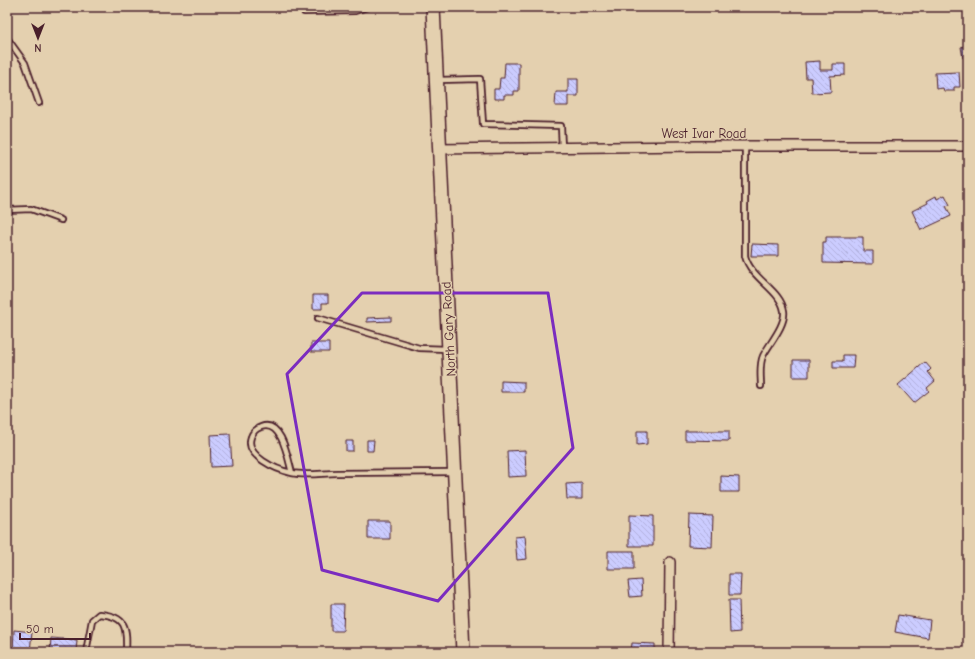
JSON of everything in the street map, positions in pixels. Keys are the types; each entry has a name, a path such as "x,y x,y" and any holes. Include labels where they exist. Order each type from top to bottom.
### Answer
{"street":[{"name":"North Gary Road","path":"432,7 463,652"},
{"name":"West Ivar Road","path":"439,149 745,146 968,146"},
{"path":"669,652 670,562"}],"lane":[{"path":"302,7 304,12 355,11 367,7"},
{"path":"7,38 25,63 39,103"},
{"path":"436,80 480,79 483,124 561,126 562,148"},
{"path":"745,146 745,256 747,264 755,275 781,301 784,313 774,339 763,357 760,369 761,386"},
{"path":"7,210 31,209 61,220"},
{"path":"318,318 419,348 449,350"},
{"path":"292,473 279,433 274,427 267,425 255,430 251,437 250,445 255,454 264,462 292,473 454,472"},
{"path":"86,652 92,620 99,614 115,616 121,620 126,631 126,652"}],"highlighted area":[{"path":"362,293 548,293 573,448 438,601 322,570 287,374"}],"building":[{"path":"968,46 968,57 963,58 961,47"},
{"path":"820,61 820,70 833,70 833,64 845,64 845,75 830,76 831,92 812,93 811,78 806,78 805,62"},
{"path":"505,63 519,63 519,91 514,91 514,95 504,95 504,99 494,99 494,89 499,89 500,78 504,78"},
{"path":"959,72 960,87 954,87 954,91 944,91 943,88 936,89 935,73"},
{"path":"568,79 578,79 578,96 568,96 568,106 555,106 556,92 568,92"},
{"path":"945,195 950,205 946,206 951,216 921,230 912,211 928,203 927,201 936,196 937,199"},
{"path":"826,237 863,237 863,251 873,251 873,264 823,263 823,242 826,242"},
{"path":"752,244 778,245 778,256 751,256"},
{"path":"313,295 328,295 328,303 322,303 322,309 313,309"},
{"path":"391,317 391,321 367,322 367,318"},
{"path":"311,343 329,343 329,352 311,352"},
{"path":"843,355 854,355 853,368 833,368 833,361 843,361"},
{"path":"793,360 809,360 809,377 793,377"},
{"path":"925,362 931,369 928,372 935,381 927,388 929,391 914,403 898,385"},
{"path":"501,381 524,382 524,392 501,392"},
{"path":"637,431 647,431 647,444 637,445"},
{"path":"685,431 729,431 729,441 685,440"},
{"path":"230,434 232,466 211,467 210,435"},
{"path":"367,440 374,440 373,451 367,451"},
{"path":"346,441 353,441 353,451 346,451"},
{"path":"525,450 526,476 508,477 507,451"},
{"path":"721,476 739,477 739,492 721,492"},
{"path":"582,483 582,499 567,499 566,484"},
{"path":"629,515 653,516 653,546 629,546"},
{"path":"689,515 713,516 712,547 688,546"},
{"path":"368,521 390,521 390,539 368,539"},
{"path":"525,536 527,559 517,560 515,537"},
{"path":"608,551 634,551 634,569 608,569"},
{"path":"729,574 741,574 740,595 729,595"},
{"path":"641,580 642,596 630,597 628,581"},
{"path":"729,600 739,600 740,632 730,633"},
{"path":"331,604 344,604 343,631 331,631"},
{"path":"898,615 930,620 928,638 895,632"},
{"path":"14,630 32,632 30,652 13,651"},
{"path":"51,638 77,640 76,652 50,652"},
{"path":"632,643 655,644 655,652 631,652"},
{"path":"695,649 712,649 712,652 695,652"}]}
